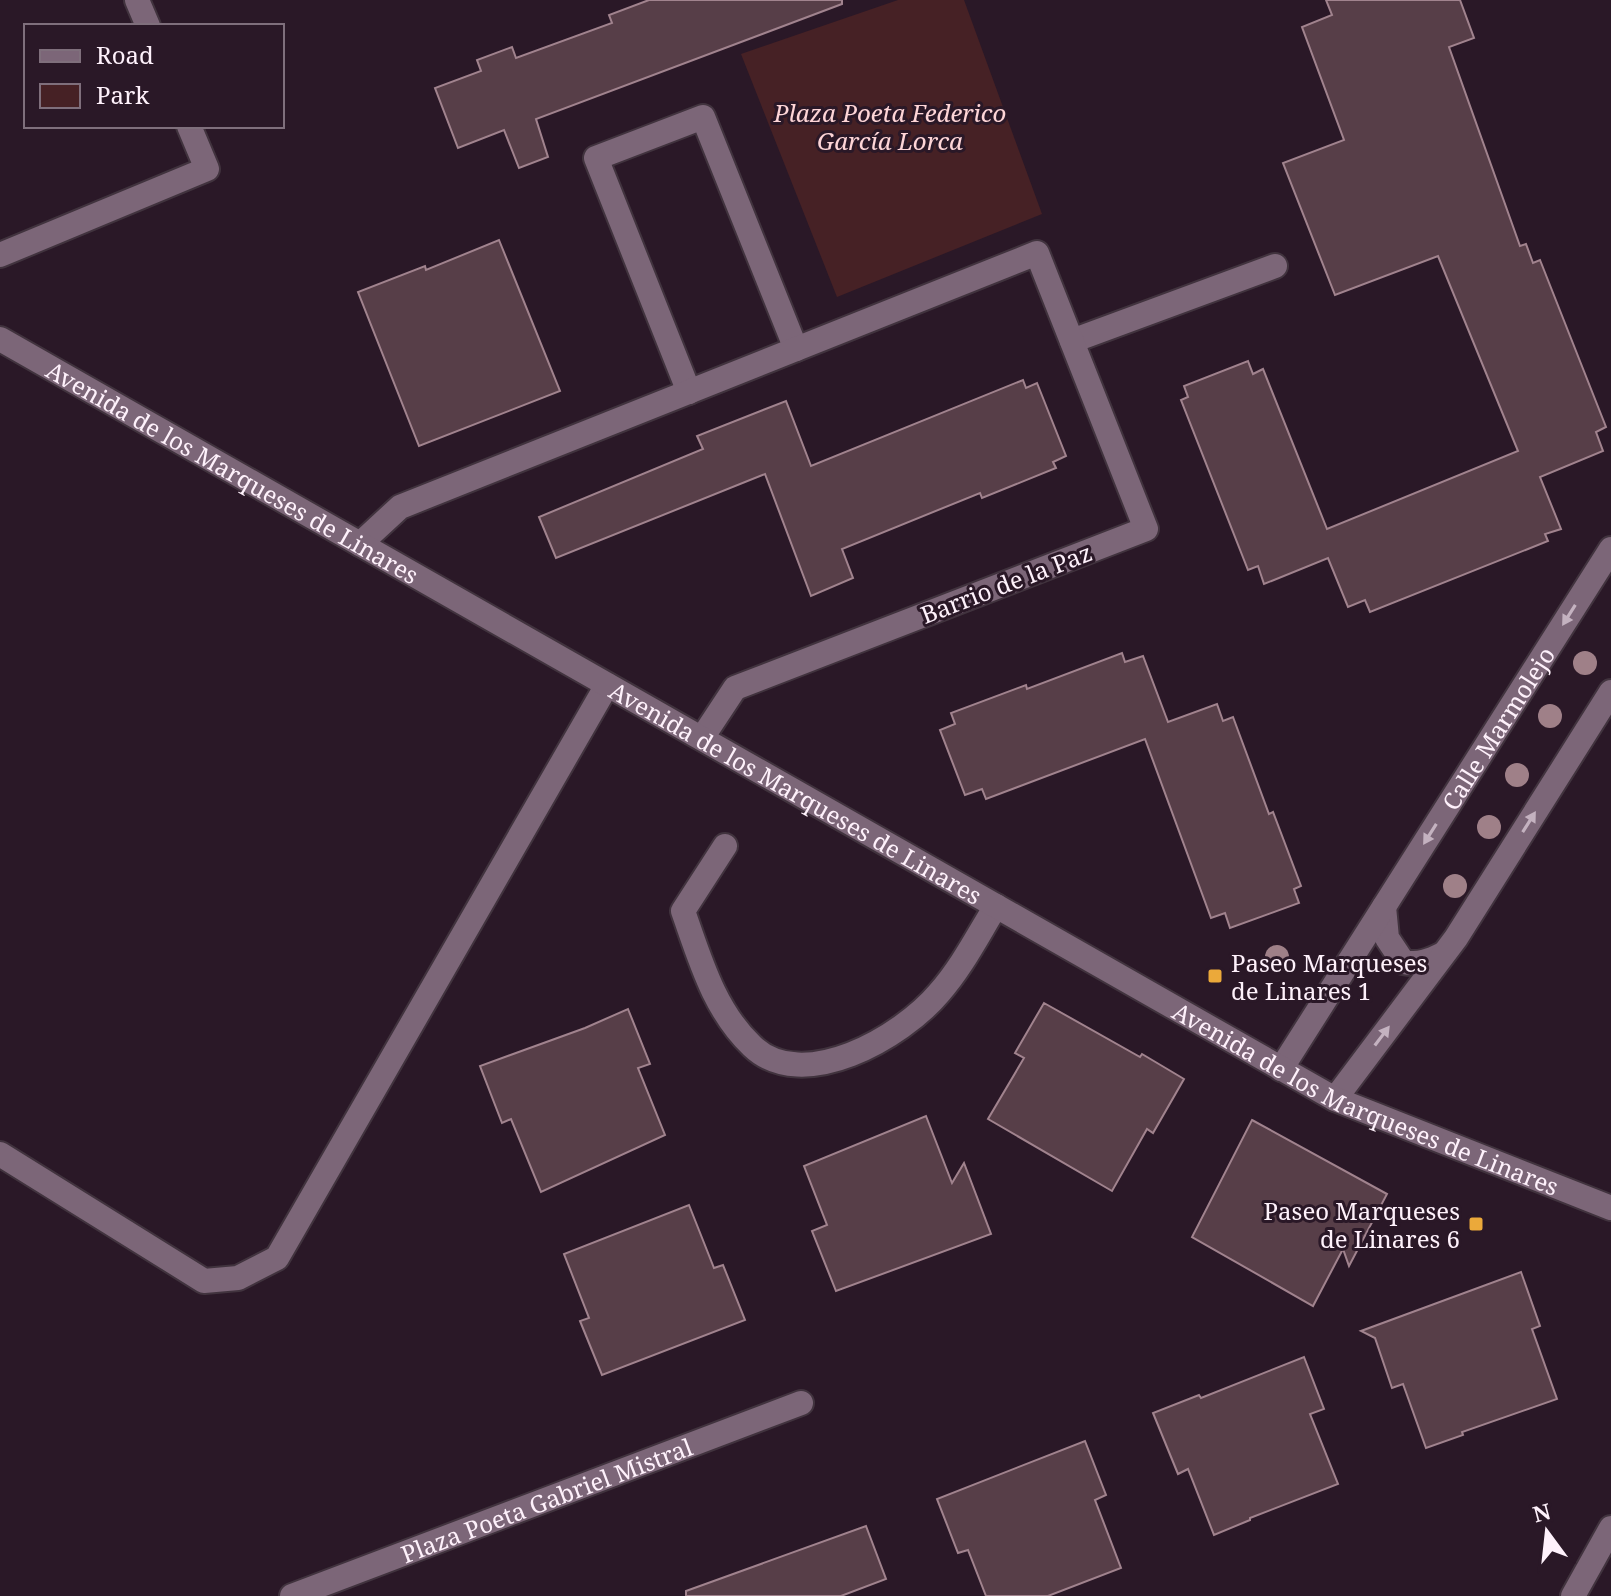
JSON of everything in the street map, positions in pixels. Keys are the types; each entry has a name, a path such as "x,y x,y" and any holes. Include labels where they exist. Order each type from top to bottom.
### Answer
{"street":[{"path":"137,0 147,24"},
{"path":"689,392 596,158 703,117 796,349"},
{"path":"0,255 207,169 190,128"},
{"name":"Barrio de la Paz","path":"360,544 400,507 1037,253 1146,529 735,688 702,738"},
{"path":"1072,341 1275,266"},
{"name":"Avenida de los Marqueses de Linares","path":"0,339 1335,1099 1611,1208"},
{"name":"Calle Marmolejo","path":"1281,1069 1611,549"},
{"path":"0,1154 204,1281 238,1278 277,1258 607,685"},
{"path":"1335,1099 1443,954 1611,692"},
{"path":"725,846 683,911 726,1016 757,1051 784,1064 804,1066 832,1060 869,1045 910,1020 939,994 962,963 996,906"},
{"path":"1384,907 1387,938 1403,962 1426,962 1443,954"},
{"name":"Plaza Poeta Gabriel Mistral","path":"292,1596 801,1403"},
{"path":"1573,1596 1611,1528"}],"green space":[{"name":"Plaza Poeta Federico García Lorca","path":"898,0 964,0 1042,214 837,297 741,54"}],"building":[{"path":"649,0 842,0 842,4 536,119 548,157 519,168 504,130 458,148 435,88 481,71 477,60 512,47 516,58 612,23 609,15"},
{"path":"1326,0 1460,0 1474,38 1449,47 1520,246 1526,244 1533,263 1540,260 1606,427 1596,432 1603,451 1540,477 1561,529 1545,534 1548,541 1370,612 1365,600 1348,607 1328,558 1264,584 1258,566 1248,570 1181,400 1188,397 1184,386 1248,361 1253,374 1263,369 1327,529 1518,451 1438,256 1335,295 1283,163 1344,140 1302,27 1332,15"},
{"path":"499,240 560,391 419,446 358,292 425,266 426,270"},
{"path":"1023,380 1026,388 1037,383 1066,456 1053,462 1056,468 982,498 980,493 842,549 853,578 811,596 765,474 556,558 539,517 703,449 697,436 786,401 811,466"},
{"path":"1122,653 1125,662 1143,656 1168,722 1217,704 1223,721 1233,717 1269,814 1273,812 1301,886 1294,889 1299,903 1230,928 1225,913 1211,918 1145,739 986,799 982,789 965,795 940,730 955,724 951,713 1026,685 1027,689"},
{"path":"1044,1003 1184,1079 1153,1133 1147,1129 1112,1191 988,1119 1024,1058 1015,1053"},
{"path":"628,1009 650,1064 638,1068 665,1135 541,1192 511,1119 502,1123 480,1066"},
{"path":"926,1116 952,1183 964,1163 991,1234 836,1291 812,1231 827,1225 804,1166"},
{"path":"1252,1120 1387,1194 1349,1266 1343,1249 1313,1306 1192,1237"},
{"path":"689,1205 714,1268 723,1265 745,1320 602,1375 580,1321 589,1318 564,1254"},
{"path":"1521,1272 1540,1326 1532,1329 1557,1399 1426,1448 1403,1384 1392,1388 1375,1338 1361,1331"},
{"path":"1304,1357 1324,1409 1310,1414 1338,1484 1214,1535 1188,1469 1178,1474 1153,1413 1199,1395 1201,1398"},
{"path":"1085,1441 1106,1495 1095,1500 1121,1568 1048,1596 986,1596 968,1550 958,1553 937,1499"},
{"path":"866,1526 886,1579 841,1596 686,1596 686,1591"}],"place":[{"name":"Paseo Marqueses de Linares 1","path":"1215,976"},
{"name":"Paseo Marqueses de Linares 6","path":"1476,1224"}]}
